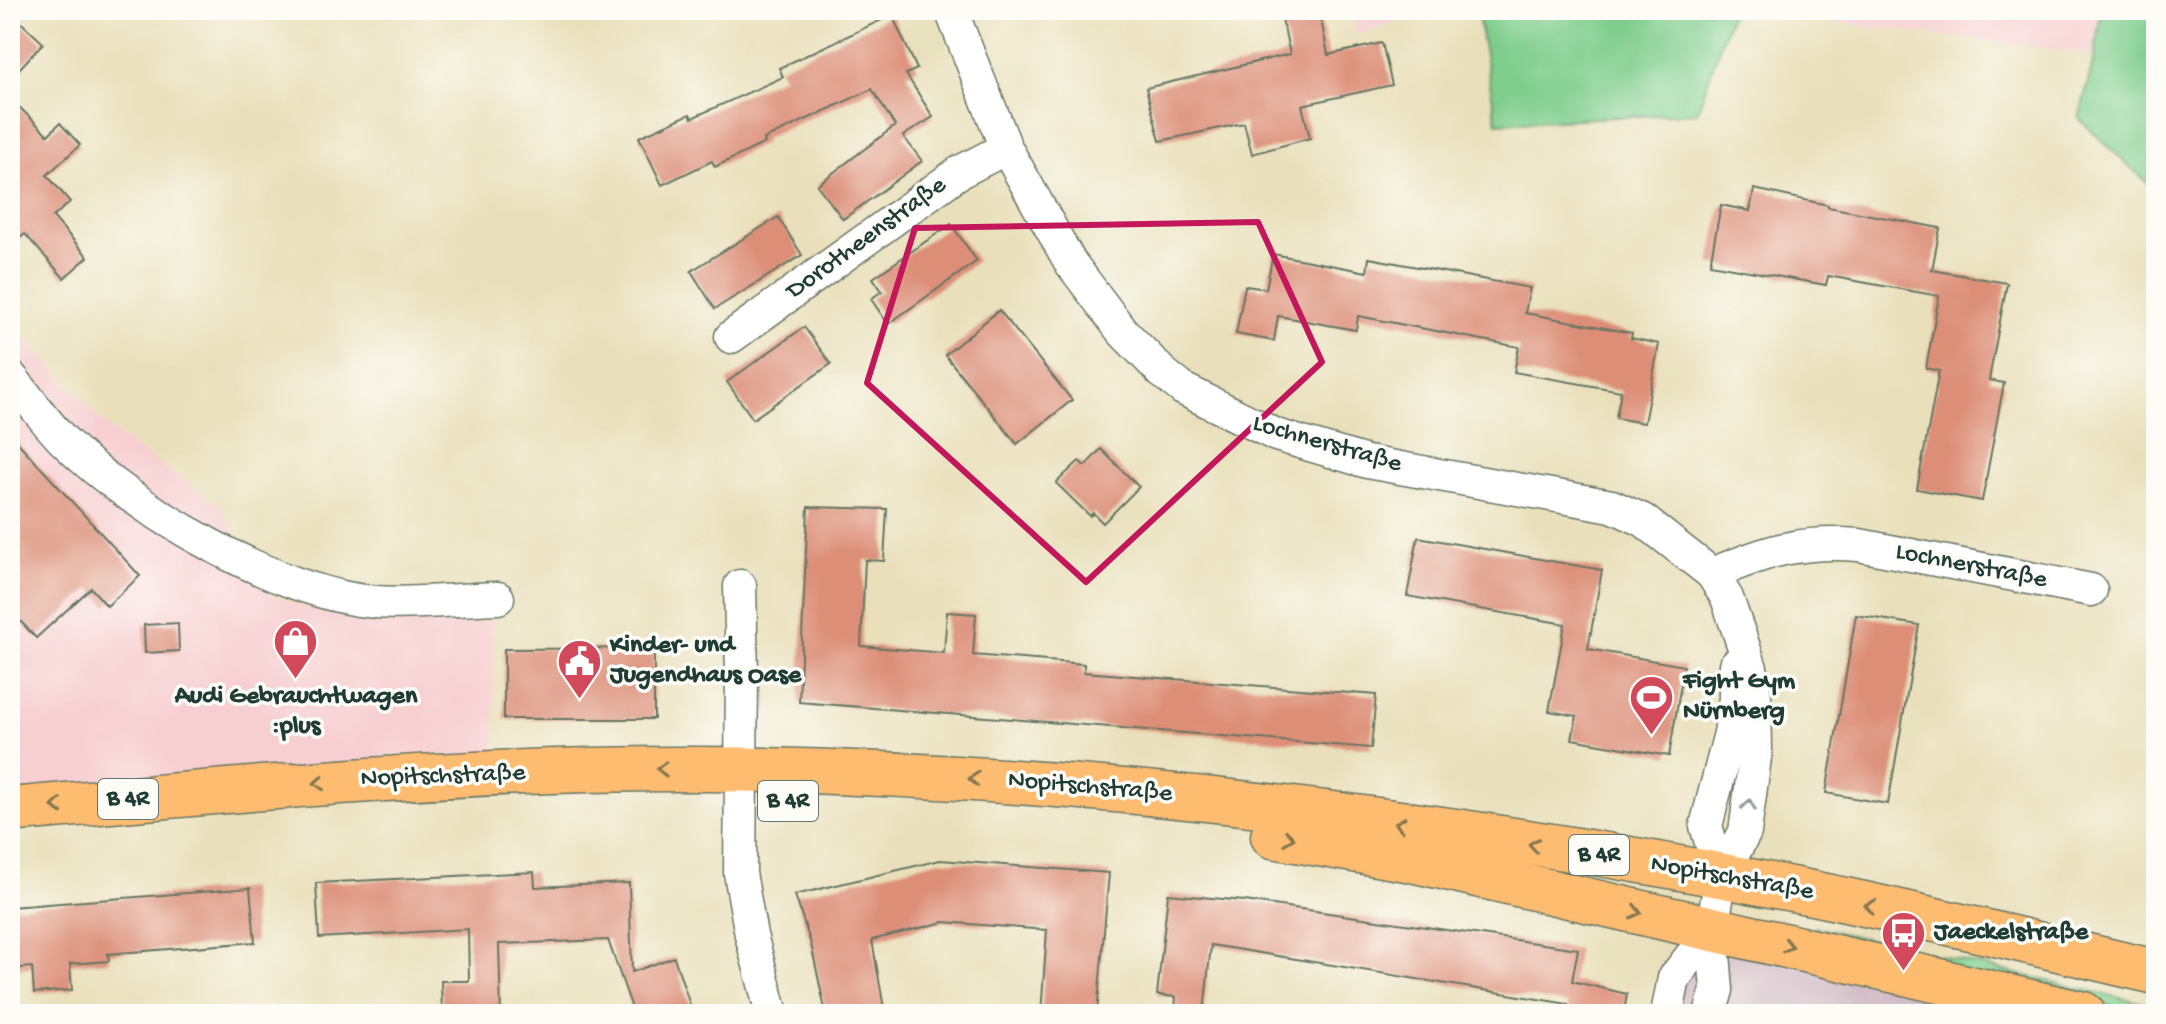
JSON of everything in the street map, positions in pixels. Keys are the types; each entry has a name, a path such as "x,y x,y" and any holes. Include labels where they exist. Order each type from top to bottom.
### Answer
{"main road":[{"name":"Nopitschstraße","path":"10,810 385,779 660,769 740,784 1154,822 1279,837 1412,860 2083,1014"},
{"name":"Nopitschstraße","path":"10,841 371,811 647,799 740,784 983,780 1210,798 1446,831 1721,876 1826,896 2156,972"}],"street":[{"name":"Lochnerstraße","path":"951,10 1006,148 1070,262 1122,331 1183,389 1276,435 1367,462 1612,506 1643,520 1712,574 1727,598 1735,623 1735,698 1730,733 1706,826 1721,876 1712,929"},
{"name":"Dorotheenstraße","path":"731,337 958,173 1006,148"},
{"path":"10,376 65,442 119,486 188,531 261,570 322,592 376,602 498,598"},
{"name":"Lochnerstraße","path":"1712,574 1755,556 1823,542 1859,545 2091,590"},
{"path":"740,586 740,873 751,935 772,1014"},
{"path":"1667,1014 1674,978 1712,929"},
{"path":"1710,1014 1717,990 1712,929"}],"highlighted area":[{"path":"1258,222 1322,362 1086,582 867,383 915,228"}],"shaded area":[{"path":"1350,10 1429,10 1357,35"},
{"path":"1735,10 2101,10 2095,54"},
{"path":"10,324 112,431 220,506 272,595 327,614 422,621 493,619 495,761 10,797"},
{"path":"1698,925 2094,1014 1673,1014"}],"green space":[{"path":"1477,10 1732,10 1697,113 1497,123"},
{"path":"2101,10 2156,10 2156,191 2079,119 2095,54"},
{"path":"1815,927 2156,1006 2156,1014 1812,938"}],"building":[{"path":"1280,10 1319,10 1328,55 1382,43 1392,85 1302,105 1310,138 1252,154 1244,123 1160,141 1146,88 1290,54"},
{"path":"10,12 43,43 10,79"},
{"path":"892,15 917,69 906,74 933,117 903,136 922,161 868,201 843,219 817,185 895,126 872,89 764,139 765,143 715,167 712,161 662,185 639,137 690,114 692,118 783,77 779,68"},
{"path":"10,98 48,135 60,123 80,145 47,175 70,202 53,217 88,257 64,278 25,234 10,246"},
{"path":"1754,189 1828,207 1940,228 1932,270 2007,283 1989,380 2004,383 1982,501 1917,489 1939,371 1926,368 1939,296 1828,276 1826,285 1710,264 1721,205 1750,211"},
{"path":"778,217 802,255 715,309 691,271"},
{"path":"951,224 977,261 888,324 871,299 882,291 873,278"},
{"path":"1273,254 1367,272 1369,258 1530,288 1525,313 1632,333 1631,338 1659,344 1644,423 1616,418 1621,391 1514,372 1519,347 1358,316 1356,330 1278,316 1274,341 1236,334 1245,286 1266,289"},
{"path":"999,310 1072,400 1017,444 945,355"},
{"path":"804,327 831,364 753,419 727,382"},
{"path":"10,434 140,576 107,606 91,588 36,638 10,610"},
{"path":"1101,449 1139,487 1103,523 1093,513 1090,516 1056,483 1079,461 1085,466"},
{"path":"808,507 887,509 884,561 865,560 861,646 944,653 947,612 976,614 973,655 1084,664 1084,672 1376,695 1371,748 799,702"},
{"path":"1418,537 1602,570 1588,649 1684,666 1669,756 1572,739 1577,716 1549,711 1565,624 1407,596"},
{"path":"1856,615 1919,625 1888,804 1826,793"},
{"path":"178,623 179,651 145,653 144,625"},
{"name":"Kinder- und Jugendhaus Oase","path":"654,648 654,719 504,719 504,649"},
{"path":"940,860 1109,873 1097,1014 1041,1014 1047,930 944,922 872,940 885,1014 826,1014 811,944 795,895"},
{"path":"534,872 535,887 629,883 632,972 674,957 693,1014 634,1014 608,940 499,944 501,1014 442,1014 441,981 469,981 468,929 319,938 316,883"},
{"path":"250,888 255,942 108,954 109,961 70,964 72,990 34,993 32,967 10,969 10,907"},
{"path":"1168,894 1245,901 1578,949 1572,981 1627,994 1624,1013 1566,1014 1568,1004 1211,945 1204,1012 1175,1010 1176,997 1157,995"}],"place":[{"name":"Audi Gebrauchtwagen :plus","path":"296,681"},
{"name":"Kinder- und Jugendhaus Oase","path":"579,700"},
{"name":"Fight Gym Nürnberg","path":"1652,736"},
{"name":"Jaeckelstraße","path":"1903,972"}]}
